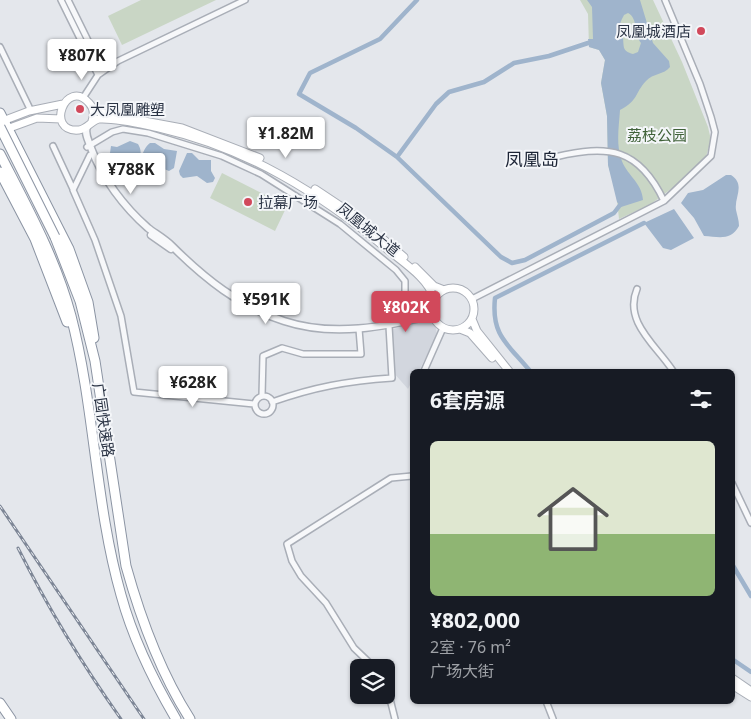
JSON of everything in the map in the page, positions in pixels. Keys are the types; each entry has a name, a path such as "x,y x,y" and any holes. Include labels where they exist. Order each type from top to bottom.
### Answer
{"highway":[{"name":"广园快速路","path":"2,124 55,237 80,301 95,361 126,566 138,606 160,663 190,719"},
{"path":"2,124 59,226 78,271 94,328 95,361"},
{"name":"广园快速路","path":"0,154 39,230 62,286 78,347 106,527 121,595 141,652 176,719"},
{"path":"0,172 35,239 78,347"},
{"path":"0,704 11,719"}],"main road":[{"path":"2,124 31,110 63,104 72,97 83,98 92,106 89,124 78,130 68,128 61,119 63,104"},
{"name":"凤凰城大道","path":"92,106 101,113 182,128 226,143 267,161 344,208 396,250 434,286 444,290"},
{"path":"2,124 37,118 61,119"},
{"name":"凤凰城大道","path":"89,124 105,119 167,130 218,145 268,167 326,201 362,228 421,279 431,290 434,299"},
{"path":"460,329 472,319 474,311 472,299 463,290 455,288 444,290 434,299 432,313 443,328 460,329 475,338 501,369"},
{"path":"472,319 477,331 507,369"},
{"path":"735,680 751,691"},
{"path":"735,687 751,697"}],"street":[{"path":"62,0 100,73"},
{"path":"68,0 100,73"},
{"path":"83,98 100,73 135,52 245,0"},
{"path":"472,299 664,201 711,156 715,132 700,84 665,0"},
{"path":"0,48 31,110"},
{"path":"89,124 86,132 90,155 107,187 128,214 162,244 177,253"},
{"path":"78,130 102,172 123,202 198,272 239,300 283,321 315,327 360,329 432,313"},
{"path":"88,146 112,132 123,130 148,134 222,156 261,174 340,224 396,270 405,281 405,320"},
{"path":"53,146 65,166 73,190 96,240 118,308 134,392 254,404"},
{"path":"555,157 584,150 612,151 631,159 648,174 664,201"},
{"path":"73,190 90,155"},
{"path":"636,289 632,307 636,322 671,369"},
{"path":"378,326 389,326 405,320"},
{"path":"272,402 309,389 348,381 392,378 389,326"},
{"path":"425,369 443,328"},
{"path":"262,396 263,356 282,348 304,354 361,354 360,329"},
{"path":"262,396 268,397 272,402 272,408 266,414 258,412 254,404 257,398 262,396"},
{"path":"366,659 354,648 326,604 301,576 292,561 287,544 391,478 410,476"},
{"path":"735,489 751,523"},
{"path":"391,704 395,719"},
{"path":"547,704 553,719"}],"shaded area":[{"path":"429,319 436,328 437,335 420,369 410,369 410,385 408,389 393,372 390,330"}],"green space":[{"path":"141,0 216,0 122,45 108,16"},
{"name":"荔枝公园","path":"580,0 653,0 682,62 708,127 711,140 705,160 683,180 651,204 619,219 616,191 608,165 607,116 601,83 605,60 599,50 589,47 588,14"},
{"name":"拉幕广场","path":"222,173 287,206 275,231 210,198"}],"water":[{"path":"587,0 640,0 653,43 669,61 670,67 668,70 649,78 633,100 620,110 619,152 623,164 640,188 643,200 621,207 617,202 608,165 607,116 601,83 605,60 599,50 589,47 588,39 593,39 592,7","holes":["628,13 631,15 641,43 638,52 633,54 627,52 624,48 623,34 620,26 624,15"]},
{"path":"130,141 138,144 140,150 139,159 132,165 110,153 111,146 117,147"},
{"path":"150,143 155,143 164,149 177,151 174,168 169,171 159,167 144,168 142,155"},
{"path":"187,153 192,153 199,160 211,160 211,171 215,178 213,182 207,183 197,176 183,178 180,175 179,171"},
{"path":"726,175 731,175 738,183 736,210 739,226 736,231 728,236 704,236 694,218 681,203 688,193 703,190"},
{"path":"674,209 694,238 671,250 663,248 644,223"}],"waterway":[{"path":"417,0 380,39 310,73 299,94 356,128 397,157 501,257 512,263 525,260 614,213 620,205"},
{"path":"397,157 436,104 449,92 484,82 514,63 549,56 588,43"},
{"path":"528,369 508,346 499,331 494,311 495,298 644,223"},
{"path":"735,569 751,596"},
{"path":"735,661 751,672"}],"railway":[{"path":"0,506 144,719"},
{"path":"18,548 66,635 121,719"}],"place":[{"name":"凤凰城酒店","path":"701,31"},
{"name":"大凤凰雕塑","path":"80,109"},
{"name":"拉幕广场","path":"248,202"}],"district":[{"name":"凤凰岛","path":"532,159"}]}
